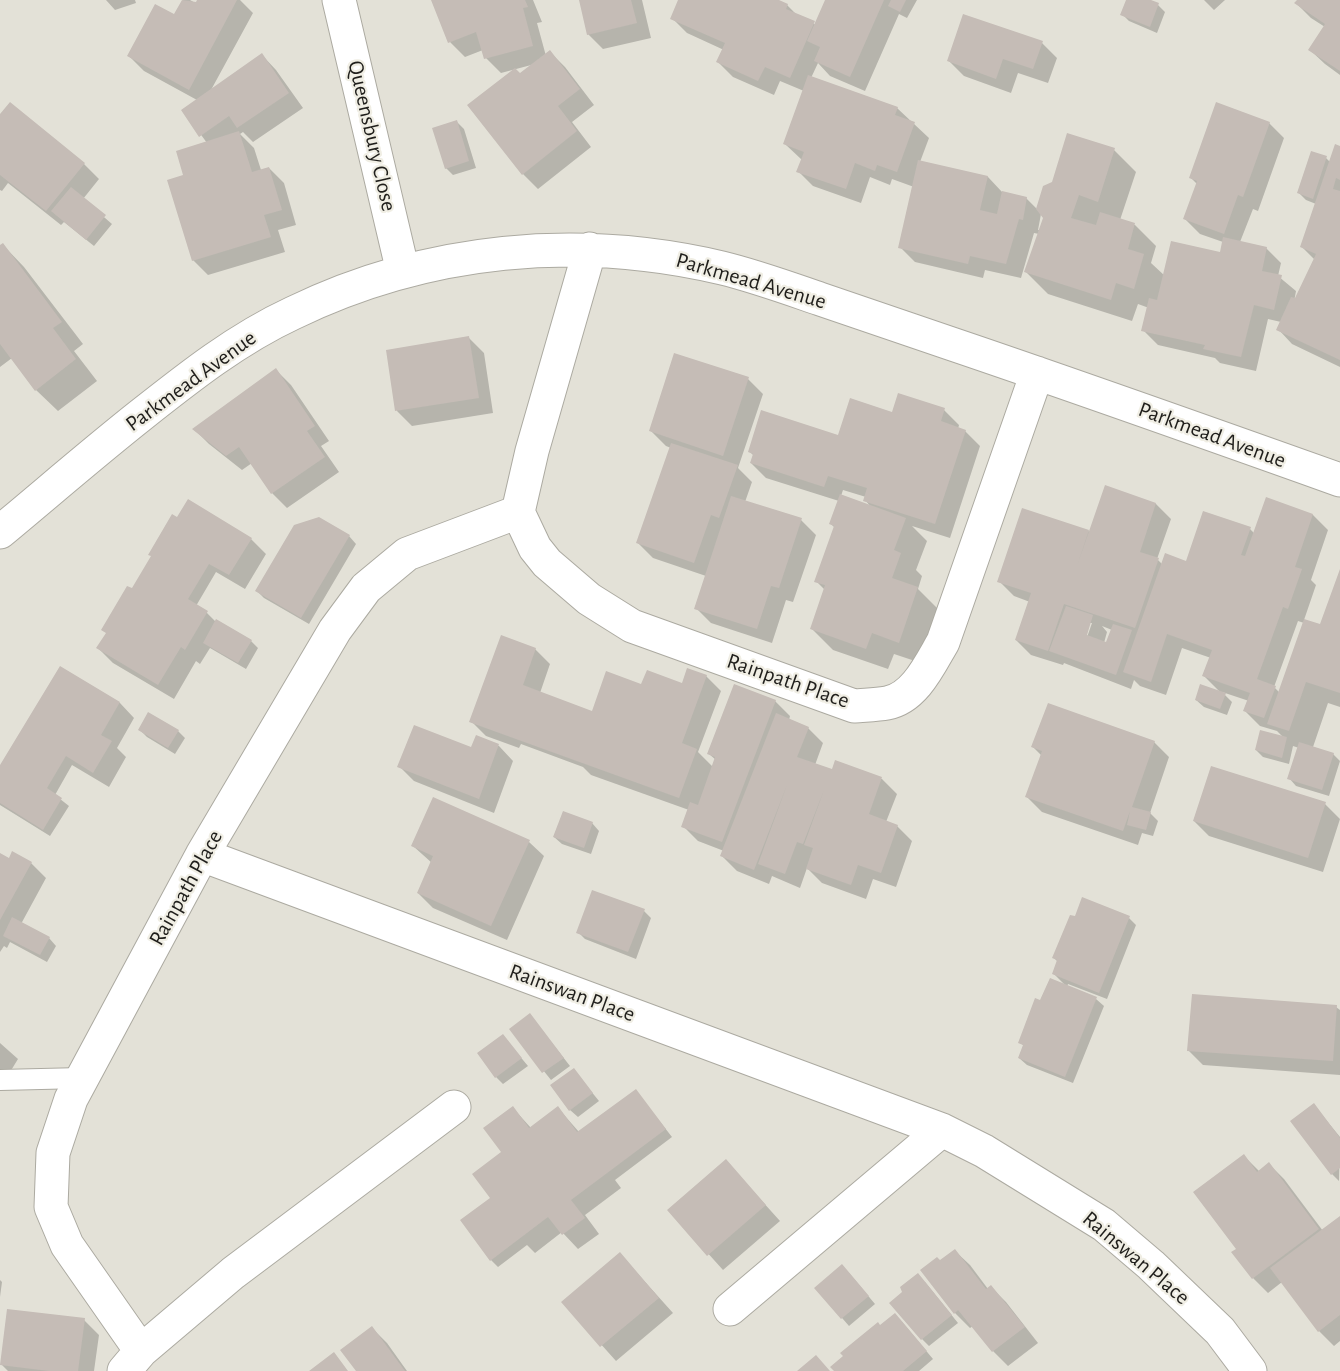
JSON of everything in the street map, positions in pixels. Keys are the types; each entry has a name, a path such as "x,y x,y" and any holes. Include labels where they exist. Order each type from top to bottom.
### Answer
{"street":[{"name":"Queensbury Close","path":"339,0 404,272"},
{"name":"Parkmead Avenue","path":"0,532 175,388 231,347 292,313 357,286 404,272 483,255 544,250 590,249 664,257 724,269 782,286 1037,373 1340,480"},
{"path":"518,512 532,451 590,249"},
{"name":"Rainpath Place","path":"454,1107 233,1273 132,1361 67,1245 51,1207 53,1153 71,1099 202,855 335,630 366,588 406,554 518,512 535,548 547,563 589,599 632,626 854,706 889,703 905,695 925,673 943,642 1037,373"},
{"name":"Rainswan Place","path":"202,855 942,1130 984,1151 1104,1225 1151,1265 1220,1331 1250,1371"},
{"path":"730,1309 942,1130"}],"lane":[{"path":"0,1080 82,1078"}],"building":[{"path":"182,0 196,2 197,0 237,0 189,90 127,56 155,4 174,14"},
{"path":"431,0 525,0 528,7 523,8 533,46 484,59 476,32 448,43"},
{"path":"579,0 631,0 637,23 587,35"},
{"path":"678,0 779,0 788,4 786,9 815,21 790,78 765,67 758,81 716,62 725,43 670,19"},
{"path":"825,0 884,0 850,77 814,61 820,47 807,41"},
{"path":"891,0 906,0 900,12 888,6"},
{"path":"1126,0 1151,0 1159,3 1150,27 1120,15"},
{"path":"1297,0 1340,0 1340,71 1308,50 1325,24 1294,3"},
{"path":"963,14 1043,41 1033,69 1003,59 996,79 947,61"},
{"path":"550,50 580,89 558,106 577,131 522,175 467,105 515,68 520,73"},
{"path":"262,53 289,93 237,128 229,116 199,137 181,110"},
{"path":"808,75 898,107 895,115 915,122 897,172 877,165 875,171 855,163 846,189 796,172 804,152 783,144"},
{"path":"10,102 85,163 46,211 0,175 0,114"},
{"path":"1216,102 1270,122 1243,197 1238,195 1224,234 1183,219 1197,181 1189,178"},
{"path":"457,120 469,161 445,169 432,128"},
{"path":"239,131 252,172 269,167 282,210 264,215 271,237 192,261 167,180 183,175 176,151"},
{"path":"1067,133 1115,148 1098,202 1079,195 1071,218 1096,225 1100,212 1135,223 1128,249 1144,254 1134,289 1116,283 1111,300 1024,272 1043,218 1036,209 1043,186 1052,182"},
{"path":"1335,144 1340,146 1340,180 1336,178 1333,189 1340,191 1340,360 1276,330 1291,297 1295,298 1316,254 1300,247"},
{"path":"1311,151 1327,156 1313,199 1297,193"},
{"path":"918,160 988,176 980,210 997,214 1002,191 1027,197 1023,220 1019,219 1006,264 970,256 968,264 898,248"},
{"path":"71,187 106,215 86,240 51,211"},
{"path":"1223,237 1267,247 1262,271 1282,275 1274,310 1254,305 1241,357 1203,349 1205,345 1141,331 1149,298 1157,300 1171,241 1220,252"},
{"path":"3,243 62,322 53,328 76,359 35,391 0,344 0,245"},
{"path":"469,336 479,398 395,411 386,350"},
{"path":"674,353 749,377 723,456 649,431"},
{"path":"276,368 315,426 307,431 325,457 271,494 239,447 226,456 192,429"},
{"path":"898,393 945,408 941,421 966,430 935,524 863,501 867,488 828,476 824,487 750,463 753,454 748,452 761,410 838,435 850,398 892,412"},
{"path":"671,443 738,465 719,518 711,515 694,563 636,543"},
{"path":"1105,485 1156,503 1140,552 1159,558 1135,628 1064,604 1048,651 1015,640 1031,593 997,582 1022,508 1089,530 1077,566"},
{"path":"840,494 906,518 894,550 901,553 892,578 918,587 899,643 872,633 866,649 810,629 825,585 814,582 834,526 829,524"},
{"path":"731,496 802,518 779,588 771,586 757,629 694,609"},
{"path":"1266,497 1313,514 1295,567 1302,569 1288,609 1283,607 1257,679 1276,686 1264,718 1243,711 1250,693 1202,676 1212,650 1167,634 1151,682 1123,672 1165,553 1186,561 1203,511 1251,527 1241,555 1245,556"},
{"path":"188,499 252,538 229,575 209,564 188,599 208,611 185,650 181,647 158,685 96,648 106,633 101,630 127,586 132,588 172,514 177,517"},
{"path":"319,517 350,535 301,618 255,591 294,525"},
{"path":"1340,569 1340,693 1306,682 1289,731 1267,724 1304,619 1320,624"},
{"path":"1066,606 1093,615 1087,635 1106,642 1113,624 1132,630 1116,675 1049,651"},
{"path":"216,619 252,640 238,663 203,643"},
{"path":"501,635 536,648 523,685 592,711 606,671 641,684 647,670 682,683 687,668 707,675 682,743 697,749 679,798 469,722"},
{"path":"60,666 120,702 101,735 112,741 93,773 66,756 47,788 62,798 43,830 0,803 0,765"},
{"path":"734,684 776,700 722,842 681,827 690,802 698,805 715,757 707,754"},
{"path":"1200,684 1226,693 1220,709 1195,700"},
{"path":"1048,703 1155,741 1132,807 1151,812 1146,830 1127,825 1130,811 1123,831 1025,797 1042,751 1031,747"},
{"path":"148,712 179,730 168,748 138,730"},
{"path":"776,713 809,727 797,757 832,769 835,760 882,777 869,814 898,825 881,873 858,865 851,885 806,869 813,848 804,845 824,790 803,844 797,842 785,874 758,864 787,785 754,870 720,856"},
{"path":"414,725 471,747 476,735 499,744 479,799 397,767"},
{"path":"1260,730 1287,737 1282,758 1255,750"},
{"path":"1299,742 1334,753 1322,790 1287,779"},
{"path":"1211,766 1326,802 1308,858 1193,821"},
{"path":"433,797 530,840 491,926 417,893 433,856 411,846"},
{"path":"563,811 593,822 584,848 553,837"},
{"path":"12,851 32,862 0,920 0,853 9,858"},
{"path":"592,890 645,909 628,952 576,933"},
{"path":"1082,897 1130,916 1099,993 1052,974 1057,960 1052,958 1070,915 1075,916"},
{"path":"12,917 50,937 40,955 3,936"},
{"path":"1050,978 1097,997 1065,1077 1018,1058 1023,1045 1018,1043 1035,998 1040,1000"},
{"path":"1192,994 1337,1005 1333,1061 1187,1051"},
{"path":"530,1013 564,1058 542,1073 509,1029"},
{"path":"503,1034 522,1058 495,1078 477,1053"},
{"path":"574,1068 593,1093 569,1111 550,1085"},
{"path":"636,1089 666,1129 571,1200 585,1218 562,1235 548,1217 490,1261 460,1220 490,1198 472,1174 501,1152 483,1128 513,1106 529,1128 558,1106 577,1132"},
{"path":"1314,1103 1340,1138 1340,1168 1331,1175 1290,1121"},
{"path":"1244,1154 1257,1172 1269,1162 1319,1229 1252,1279 1231,1252 1236,1249 1193,1192"},
{"path":"726,1159 766,1205 707,1256 667,1210"},
{"path":"1340,1216 1340,1315 1318,1332 1270,1268"},
{"path":"955,1249 986,1289 991,1285 1025,1327 992,1352 958,1310 954,1314 920,1270 937,1257 940,1260"},
{"path":"620,1252 659,1298 600,1347 561,1302"},
{"path":"842,1264 869,1296 841,1319 814,1288"},
{"path":"918,1273 952,1315 921,1340 889,1303 902,1292 900,1287"},
{"path":"7,1309 85,1318 78,1371 49,1371 0,1365"},
{"path":"895,1313 927,1351 903,1371 834,1371 830,1367 843,1356 840,1353 878,1322 880,1325"},
{"path":"372,1326 405,1371 356,1371 340,1350"},
{"path":"334,1352 348,1371 309,1371"},
{"path":"816,1355 830,1371 797,1371"}]}
